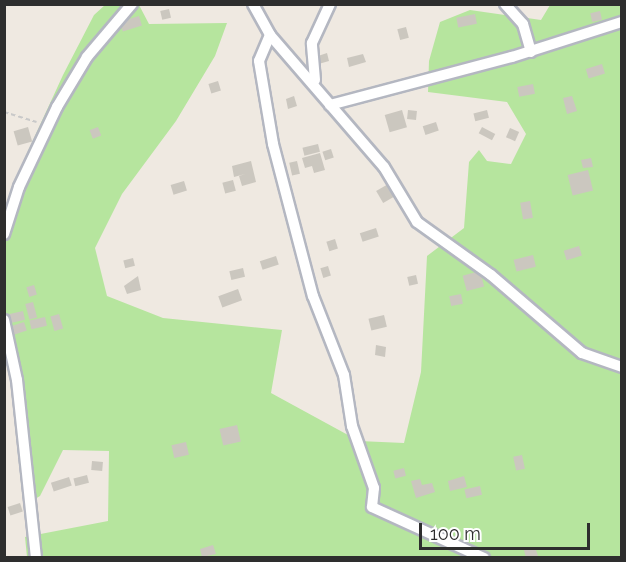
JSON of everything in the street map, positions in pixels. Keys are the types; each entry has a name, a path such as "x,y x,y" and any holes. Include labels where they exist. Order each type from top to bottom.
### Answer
{"street":[{"path":"4,234 19,187 47,128 87,57 132,4"},
{"path":"254,4 270,34 316,84 330,105 396,182 417,222 491,275 582,352 621,367"},
{"path":"316,84 312,43 330,4"},
{"path":"505,4 523,24 531,52"},
{"path":"330,105 531,52 621,22"},
{"path":"270,34 259,61 273,144 313,296 344,375 352,426 374,488 372,507 484,558"},
{"path":"4,320 17,380 36,558"}],"path":[{"path":"4,112 47,128"}],"green space":[{"path":"105,5 139,5 149,24 227,23 215,56 176,121 122,194 95,248 107,296 163,318 282,330 271,393 359,441 404,443 421,372 427,256 464,228 469,162 479,150 487,161 511,164 526,134 507,102 428,92 429,61 440,22 470,10 541,20 550,5 621,5 621,557 27,557 25,537 108,521 109,451 63,450 40,496 25,505 5,331 4,213 23,162 63,75 94,15"}],"building":[{"path":"169,9 171,18 162,20 160,11"},
{"path":"600,11 602,20 592,22 590,13"},
{"path":"475,14 477,24 458,27 456,18"},
{"path":"139,16 142,26 123,31 120,22"},
{"path":"406,27 409,38 400,40 397,29"},
{"path":"327,53 329,61 315,65 312,58"},
{"path":"363,54 366,62 349,67 347,58"},
{"path":"602,64 605,74 589,79 586,69"},
{"path":"218,81 221,91 211,93 208,84"},
{"path":"533,84 535,94 519,97 517,87"},
{"path":"294,96 297,106 288,109 286,99"},
{"path":"572,96 577,111 567,114 563,98"},
{"path":"402,110 407,127 390,132 385,115"},
{"path":"408,110 417,111 416,120 407,119"},
{"path":"487,110 489,118 475,121 473,113"},
{"path":"436,122 439,131 425,135 423,126"},
{"path":"28,127 32,141 18,146 14,131"},
{"path":"98,127 101,135 93,139 90,130"},
{"path":"482,127 495,134 492,140 479,133"},
{"path":"510,128 519,132 515,141 506,137"},
{"path":"318,144 320,152 304,156 302,148"},
{"path":"331,149 334,158 325,160 322,152"},
{"path":"320,153 325,170 314,173 312,166 305,168 302,158"},
{"path":"591,158 593,167 583,168 581,160"},
{"path":"251,161 256,182 242,186 239,176 245,174 234,177 232,166"},
{"path":"297,161 300,174 292,175 289,163"},
{"path":"588,170 593,190 573,195 568,175"},
{"path":"233,180 236,191 225,193 222,183"},
{"path":"184,181 187,191 174,195 171,185"},
{"path":"390,183 397,195 383,203 376,191"},
{"path":"530,201 533,218 523,219 520,203"},
{"path":"376,228 379,237 363,242 360,233"},
{"path":"335,239 338,249 329,251 326,242"},
{"path":"579,246 582,256 567,260 564,251"},
{"path":"533,255 536,267 516,271 514,260"},
{"path":"276,256 279,265 263,270 260,261"},
{"path":"133,258 135,266 125,268 123,260"},
{"path":"328,266 331,276 323,278 320,268"},
{"path":"243,268 245,277 231,280 229,271"},
{"path":"480,271 484,286 467,291 463,276"},
{"path":"416,275 418,284 409,286 407,277"},
{"path":"138,276 141,290 127,294 124,286"},
{"path":"34,285 37,295 29,297 26,287"},
{"path":"238,289 242,300 222,307 218,296"},
{"path":"461,294 463,304 451,306 449,296"},
{"path":"33,302 37,317 29,320 25,304"},
{"path":"23,311 25,320 9,323 7,315"},
{"path":"59,314 63,328 54,331 50,316"},
{"path":"384,315 387,327 371,331 368,319"},
{"path":"45,317 47,326 31,329 29,321"},
{"path":"24,322 27,331 12,336 9,327"},
{"path":"376,345 386,347 385,357 375,355"},
{"path":"237,425 241,442 223,446 219,429"},
{"path":"186,442 189,455 174,458 171,445"},
{"path":"522,455 525,469 516,471 513,457"},
{"path":"92,461 103,462 102,471 91,470"},
{"path":"404,468 406,476 395,478 393,471"},
{"path":"87,475 89,483 75,486 73,478"},
{"path":"464,476 467,487 450,491 448,481"},
{"path":"69,477 72,486 54,491 51,483"},
{"path":"420,479 422,485 432,483 435,492 416,498 411,481"},
{"path":"480,486 482,495 466,498 464,490"},
{"path":"20,503 23,512 10,516 8,507"},
{"path":"213,545 216,554 202,557 200,549"},
{"path":"535,547 538,556 526,558 524,550"}]}
